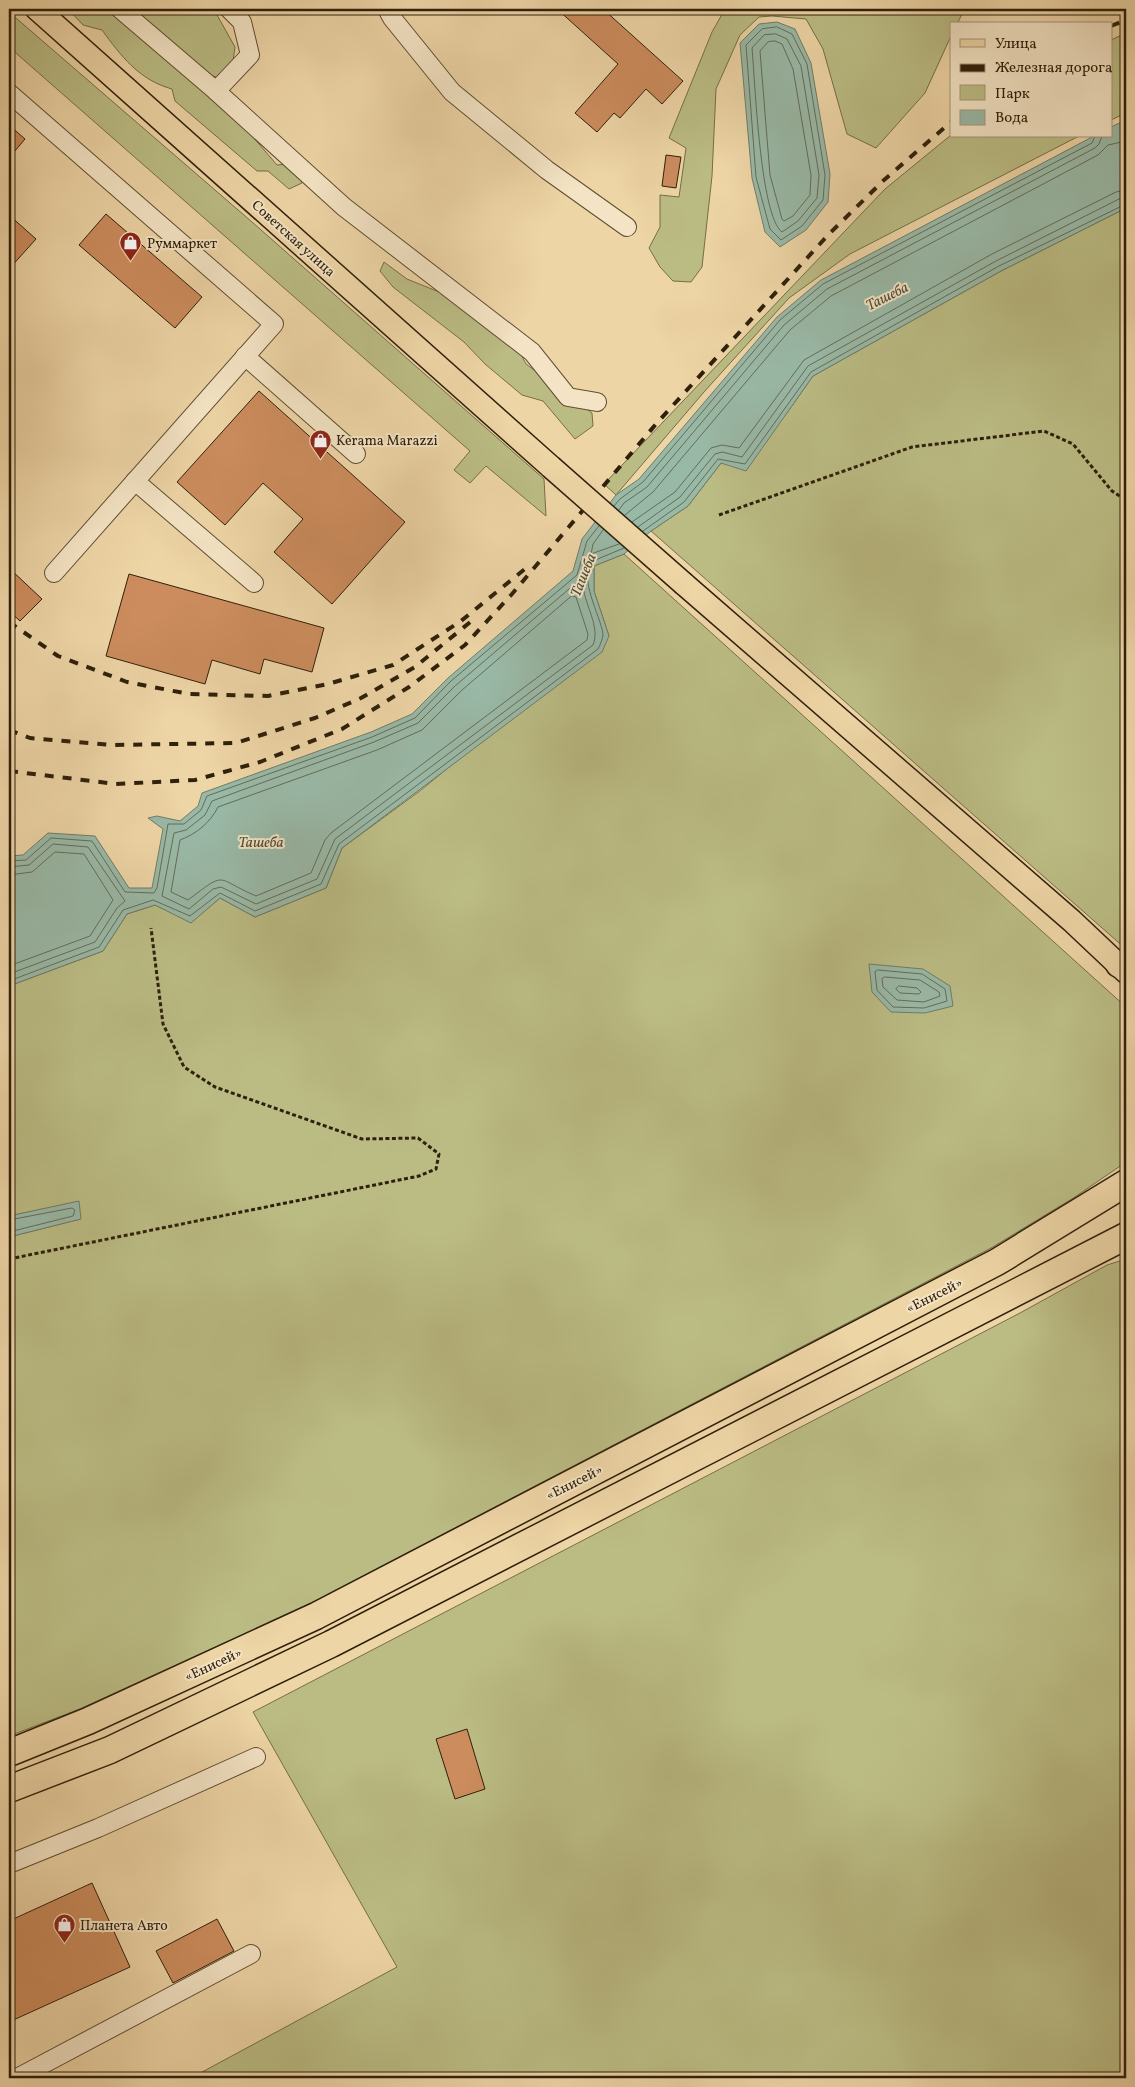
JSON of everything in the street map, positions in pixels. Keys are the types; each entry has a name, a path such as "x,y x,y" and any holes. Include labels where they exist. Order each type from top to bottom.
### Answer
{"highway":[{"name":"«Енисей»","path":"9,1753 88,1722 316,1616 997,1262 1126,1183"},
{"path":"9,1789 110,1750 331,1644 1126,1236"}],"main road":[{"name":"Советская улица","path":"37,9 551,467 1124,968"}],"lane":[{"path":"120,9 216,91 344,207 532,352 568,397 597,402"},
{"path":"216,91 250,55 242,22 229,9"},
{"path":"387,9 392,18 452,92 546,170 627,226"},
{"path":"9,93 274,324 54,573"},
{"path":"245,356 356,454"},
{"path":"135,481 254,583"},
{"path":"9,1864 98,1828 256,1757"},
{"path":"17,2078 251,1954"}],"path":[{"path":"719,515 912,447 1044,431 1073,444 1112,491 1126,500"},
{"path":"9,1259 419,1176 436,1169 438,1154 418,1138 362,1139 215,1087 184,1067 163,1024 151,928"}],"green space":[{"path":"68,9 107,9 240,122 277,165 288,164 300,171 302,183 289,189 268,171 257,171 175,101 172,89 150,80 140,73 116,49 102,30 83,25"},
{"path":"129,9 220,9 217,15 235,47 233,61 216,77 200,72"},
{"path":"725,9 973,9 963,12 958,22 950,22 950,38 925,93 876,148 847,134 823,49 806,19 772,16 759,17 740,35 716,89 712,176 702,267 691,282 673,281 660,267 649,248 660,227 660,195 679,197 686,148 669,138 712,32"},
{"path":"9,12 252,222 544,479 546,516 486,466 470,483 454,470 470,451 9,47"},
{"path":"1126,33 1126,113 1112,120 1112,40"},
{"path":"950,136 950,138 1075,138 850,254 789,298 704,392 616,495 604,484 885,189"},
{"path":"1126,208 1126,949 651,531 688,506 721,463 786,414 813,376 1001,271"},
{"path":"384,262 407,279 459,300 515,343 526,364 592,413 593,426 575,439 543,401 522,395 485,364 464,342 393,287 380,271"},
{"path":"624,554 1126,1007 1126,1162 1075,1197 991,1248 309,1604 80,1709 9,1736 9,1237 80,1219 78,1202 9,1216 9,986 103,951 127,914 155,905 191,922 220,898 255,917 326,888 342,848 421,790 609,636 594,591 594,566"},
{"path":"1126,1259 1126,2078 191,2078 397,1967 253,1712 1020,1313 1107,1265"}],"water":[{"path":"777,22 795,29 811,63 830,174 828,202 806,230 780,247 765,232 752,178 740,43 759,24"},
{"name":"Ташеба","path":"1126,120 1126,208 1001,271 813,376 746,471 721,463 688,506 651,531 624,554 594,566 594,591 609,636 602,652 342,848 326,888 255,917 220,898 191,923 155,905 127,914 103,951 9,986 9,856 23,855 48,833 95,836 129,888 152,888 163,829 148,818 157,816 180,821 198,806 202,793 371,732 412,714 448,678 573,571 582,539 616,495 639,479 777,317 821,280 1090,138 1112,138 1112,127"},
{"path":"869,964 923,969 950,986 953,1006 925,1013 891,1012 872,992"},
{"path":"79,1201 81,1219 9,1237 9,1216"}],"building":[{"path":"557,9 603,9 683,81 662,104 646,89 620,118 614,113 597,132 575,113 618,64"},
{"path":"9,125 25,139 9,158"},
{"path":"666,155 681,157 676,188 662,186"},
{"path":"106,214 202,297 175,328 79,245"},
{"path":"9,215 36,239 9,269"},
{"path":"259,391 405,522 332,604 274,552 303,519 263,483 225,525 177,482"},
{"path":"9,568 42,599 20,621 9,611"},
{"path":"129,574 324,628 312,672 264,659 260,674 212,660 205,684 106,656"},
{"path":"467,1729 485,1789 455,1799 436,1739"},
{"name":"Планета Авто","path":"92,1883 130,1967 9,2022 9,1921"},
{"path":"217,1919 234,1951 173,1983 156,1951"}],"railway":[{"path":"1112,26 1126,20"},
{"path":"9,771 116,784 195,780 260,762 342,729 409,687 465,645 512,594 656,424 828,235 884,180 950,123"},
{"path":"9,622 58,656 127,682 189,694 268,696 328,684 393,665 461,621 531,564"},
{"path":"9,730 30,738 112,745 236,743 315,718 361,698 415,667 474,619"}],"place":[{"name":"Руммаркет","path":"131,262"},
{"name":"Kerama Marazzi","path":"320,459"},
{"name":"Планета Авто","path":"64,1944"}]}
